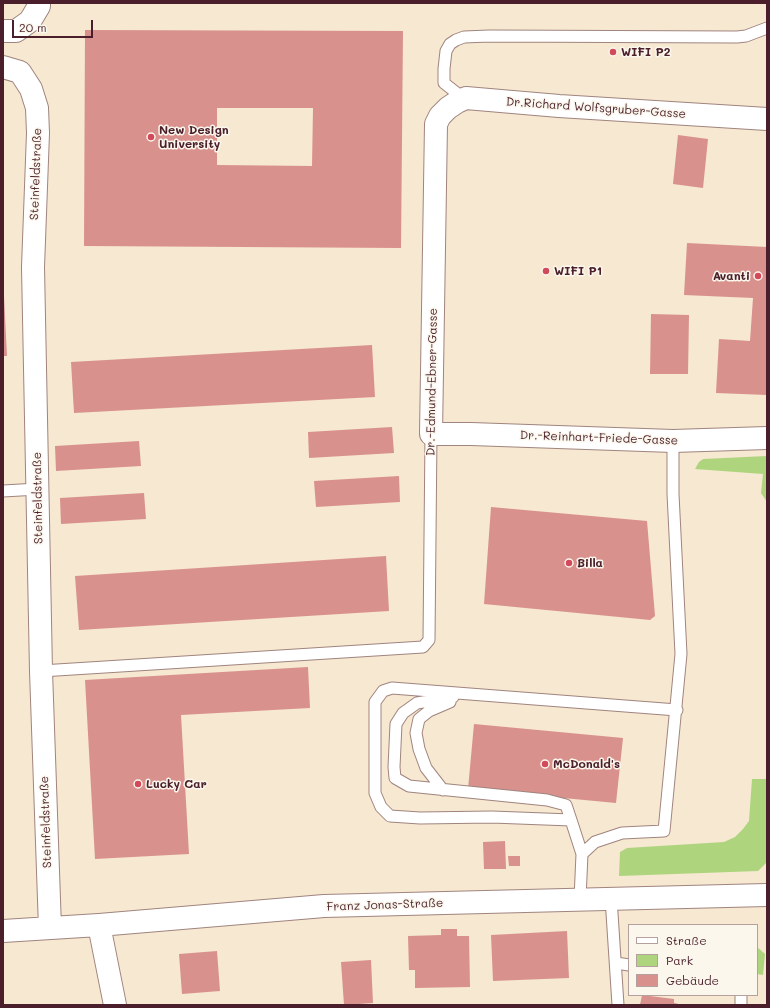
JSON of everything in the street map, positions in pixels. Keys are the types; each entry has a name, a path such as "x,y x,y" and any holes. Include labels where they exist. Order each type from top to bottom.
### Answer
{"street":[{"path":"3,31 16,31 30,21 39,6 39,3"},
{"name":"Steinfeldstraße","path":"12,69 31,89 37,108 38,133 33,267 41,671 50,928"},
{"name":"Dr.Richard Wolfsgruber-Gasse","path":"466,98 767,120"},
{"name":"Dr.-Edmund-Ebner-Gasse","path":"431,434 436,124 440,116 448,108 456,102 466,98"},
{"name":"Dr.-Reinhart-Friede-Gasse","path":"431,434 673,441 767,438"},
{"name":"Franz Jonas-Straße","path":"3,930 99,925 324,906 767,895"},
{"path":"99,925 115,1005"}],"lane":[{"path":"466,98 458,94 444,83 446,51 450,44 464,37 727,37 746,36 767,28"},
{"name":"Dr.-Edmund-Ebner-Gasse","path":"41,671 423,647 429,640 431,434"},
{"path":"582,854 595,842 622,833 664,832 677,710 681,654 673,494 673,441"},
{"path":"3,491 38,489"},
{"path":"571,820 492,817 420,818 390,816 381,807 375,793 375,702 383,692 392,688 677,710"},
{"path":"443,790 426,768 419,748 416,734 419,719 429,711 472,694"},
{"path":"472,694 417,703 403,713 396,724 394,767 395,778 409,786 547,800 566,805 582,854 580,899"},
{"path":"611,898 618,1005"},
{"path":"616,963 628,965"}],"green space":[{"path":"767,456 767,502 761,493 763,474 695,469 699,462 703,459"},
{"path":"752,779 767,779 767,862 758,871 619,876 620,852 627,848 724,842 735,837 749,821"},
{"path":"758,948 765,954 763,975 758,974"}],"building":[{"name":"New Design University","path":"85,30 403,31 401,248 84,246","holes":["217,108 313,108 312,166 217,165"]},
{"path":"678,135 708,139 703,188 673,184"},
{"path":"687,243 767,247 767,395 716,393 719,339 750,341 753,298 684,295"},
{"path":"4,296 7,356 3,356"},
{"path":"651,314 689,315 688,374 650,374"},
{"path":"372,345 375,397 74,413 71,362"},
{"path":"392,427 394,453 309,458 308,432"},
{"path":"139,441 141,466 56,471 55,446"},
{"path":"399,476 400,502 316,507 314,481"},
{"path":"144,493 146,519 61,524 60,498"},
{"name":"Billa","path":"491,507 647,521 655,616 650,620 484,604"},
{"path":"386,556 389,611 79,630 75,576"},
{"name":"Lucky Car","path":"308,667 310,708 181,715 189,854 95,859 85,680"},
{"name":"McDonald's","path":"474,724 623,738 616,803 468,789"},
{"path":"505,841 506,869 484,869 483,842"},
{"path":"508,856 520,856 520,866 509,866"},
{"path":"441,929 457,929 457,936 469,936 470,987 415,988 415,970 409,970 408,936 441,935"},
{"path":"567,931 569,978 493,981 491,935"},
{"path":"217,951 220,991 182,994 179,954"},
{"path":"371,960 373,1003 344,1005 341,962"},
{"path":"642,996 650,996 674,999 674,1003 684,1005 640,1005"}],"place":[{"name":"WIFI P2","path":"613,52"},
{"name":"New Design University","path":"151,137"},
{"name":"WIFI P1","path":"546,271"},
{"name":"Avanti","path":"758,276"},
{"name":"Billa","path":"569,563"},
{"name":"McDonald's","path":"545,764"},
{"name":"Lucky Car","path":"138,784"}]}
